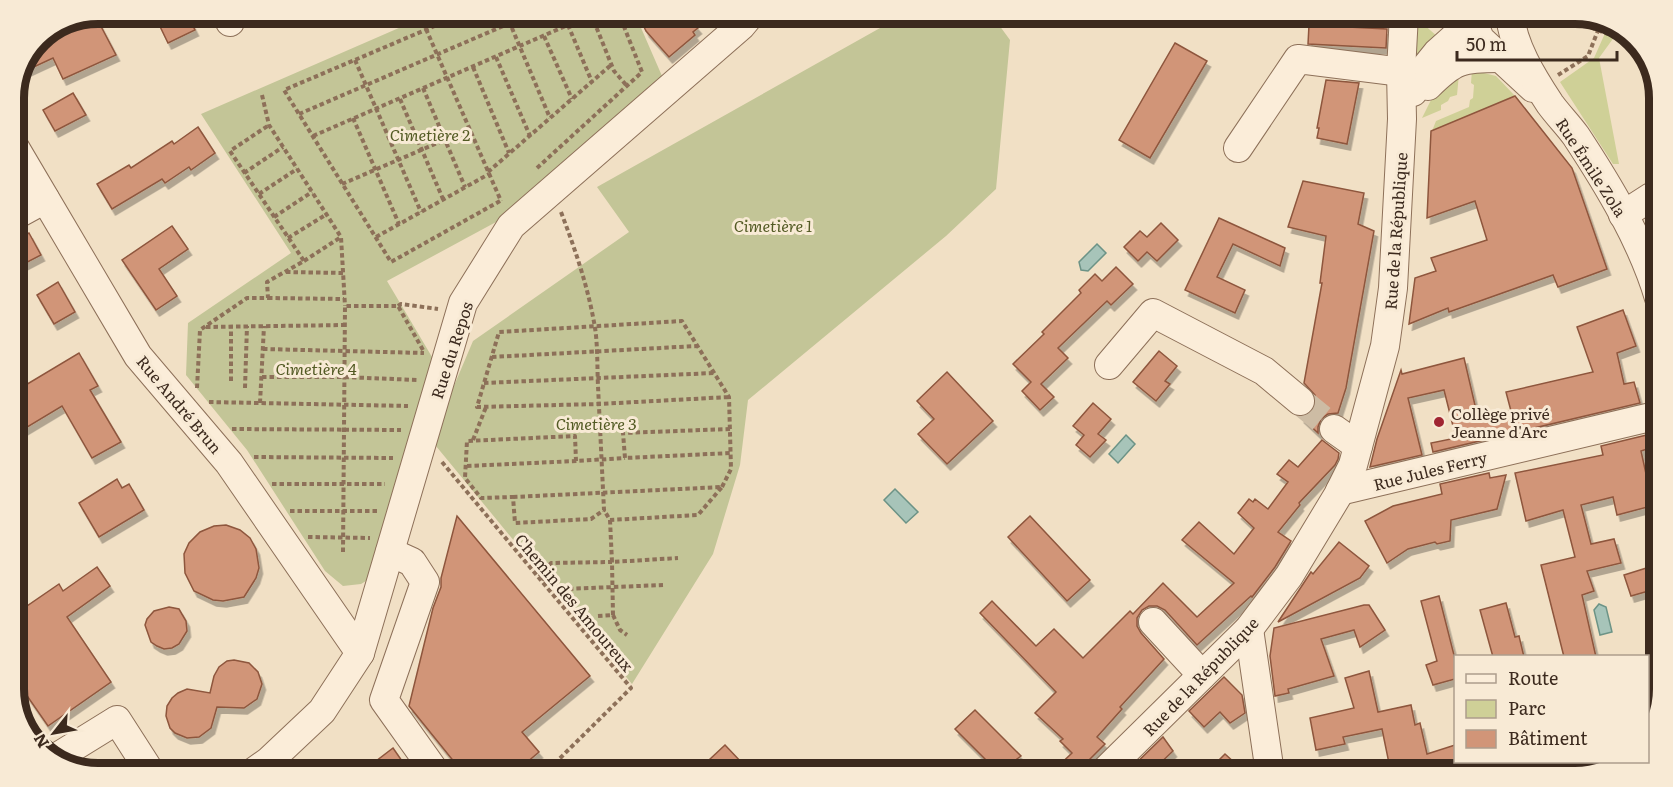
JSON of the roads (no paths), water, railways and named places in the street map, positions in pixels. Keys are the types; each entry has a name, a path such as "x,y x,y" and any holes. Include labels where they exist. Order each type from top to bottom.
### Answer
{"street":[{"name":"Rue du Repos","path":"266,763 322,711 360,653 384,545 415,434 463,303 511,226 543,180 743,24"},
{"name":"Rue de la République","path":"1114,763 1249,629 1289,576 1353,465 1385,346 1393,288 1405,113 1410,73 1405,24"},
{"path":"1238,148 1298,59 1410,73 1456,36 1462,24"},
{"name":"Rue Émile Zola","path":"1472,24 1480,39 1498,57 1551,91"},
{"name":"Rue Émile Zola","path":"1512,24 1514,39 1551,91 1635,235 1649,272"},
{"path":"1405,113 1440,73 1456,62 1466,58 1498,57"},
{"name":"Rue André Brun","path":"24,163 138,356 230,463 360,653"},
{"path":"1623,215 1649,198"},
{"path":"24,211 45,199"},
{"path":"1109,365 1153,313 1264,371 1300,401"},
{"name":"Rue Jules Ferry","path":"1340,491 1649,417"},
{"path":"1334,429 1358,446"},
{"path":"384,545 412,562 425,582 384,700 428,763"},
{"path":"1153,622 1202,675"},
{"path":"1249,629 1268,763"},
{"path":"63,754 117,720 144,763"}],"tunnel":[{"path":"1300,401 1334,429"}],"place":[{"name":"Collège privé Jeanne d'Arc","path":"1439,422"}],"park label":[{"name":"Cimetière 2","path":"430,134"},
{"name":"Cimetière 1","path":"773,225"},
{"name":"Cimetière 4","path":"316,368"},
{"name":"Cimetière 3","path":"596,423"}]}
